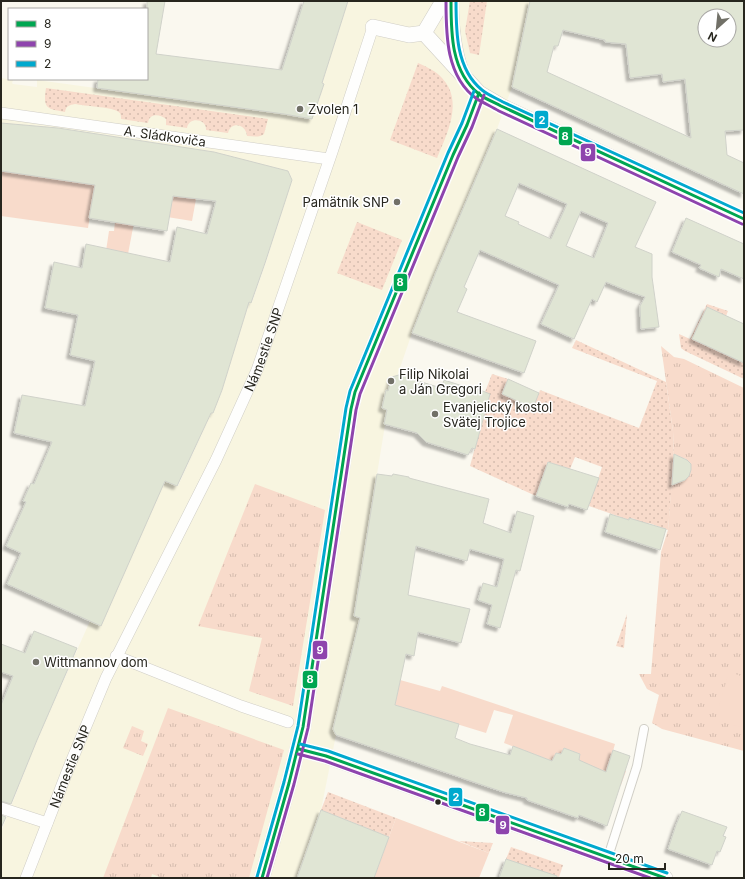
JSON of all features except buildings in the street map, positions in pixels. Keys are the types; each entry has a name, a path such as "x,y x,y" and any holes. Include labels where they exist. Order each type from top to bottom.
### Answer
{"street":[{"path":"424,33 443,1"},
{"path":"451,1 451,28 457,61 462,76"},
{"path":"373,27 410,35 424,33"},
{"name":"Námestie SNP","path":"26,878 69,767 116,656 216,460 257,370 330,159 373,27"},
{"path":"424,33 479,94 501,106 744,219"},
{"path":"262,878 299,749 351,409 355,392 479,94"},
{"name":"A. Sládkoviča","path":"1,113 330,159"},
{"path":"116,656 242,706 288,722"},
{"path":"299,749 326,756 665,878"},
{"path":"1,808 47,823"}],"lane":[{"path":"608,857 637,766 644,729"}],"shaded area":[{"path":"348,1 530,1 512,87 497,129 435,274 412,333 392,391 386,390 382,408 386,409 386,413 388,415 384,423 385,425 354,616 361,618 339,707 336,735 321,810 297,878 1,878 1,832 37,740 90,621 101,626 165,481 178,486 211,413 213,413 222,390 249,302 252,302 265,265 292,180 288,171 216,153 66,129 1,123 1,78 13,80 13,84 37,87 37,80 312,119 324,84 322,83"}],"green space":[{"path":"470,1 487,1 479,55 470,53 465,31"},
{"path":"418,63 431,69 442,78 449,87 452,97 452,118 437,158 390,140"},
{"path":"46,88 268,119 264,134 260,136 247,136 244,129 238,126 232,127 228,133 206,130 204,123 198,120 194,120 188,124 187,128 166,125 166,119 158,115 150,117 148,123 121,119 120,114 117,111 109,108 75,104 68,106 65,112 54,110 47,106 45,100"},
{"path":"1,171 196,199 192,221 136,212 124,275 106,251 109,231 114,231 116,213 91,209 88,228 1,216"},
{"path":"357,222 402,240 382,290 337,273"},
{"path":"707,304 728,311 726,316 707,307 692,339 744,363 744,379 681,348 679,334 690,339"},
{"path":"576,340 666,382 673,431 674,459 668,530 649,523 648,526 634,522 635,519 630,518 629,520 589,506 602,467 575,457 570,469 548,462 536,496 470,466 488,400 485,392 492,374 508,379 502,394 539,393 540,390 639,428 657,381 572,348"},
{"path":"661,346 674,357 684,359 744,388 744,751 662,729 652,723 659,695 647,689 639,674 651,674 661,552 668,530 672,479 679,481 685,480 690,470 690,465 687,460 682,458 674,459 673,431"},
{"path":"255,484 325,510 293,706 249,691 262,638 198,626"},
{"path":"627,614 624,648 616,646"},
{"path":"729,672 744,677 744,716 741,727 715,720"},
{"path":"400,680 440,691 442,686 615,744 609,765 626,771 621,785 582,771 579,760 580,754 564,748 561,754 556,753 552,761 504,743 513,715 494,710 486,733 395,705"},
{"path":"168,708 284,750 249,878 162,878 152,874 151,878 103,878"},
{"path":"132,726 144,731 141,741 148,744 143,756 123,748"},
{"path":"328,792 396,818 389,837 321,810"},
{"path":"396,818 489,853 479,878 374,878"},
{"path":"459,841 493,843 489,853"},
{"path":"511,847 563,865 559,877 506,859"}],"transit line":[{"name":"9","path":"446,1 446,28 450,54 454,67 459,79 467,90 477,99 499,111 742,224"},
{"name":"8","path":"451,1 451,26 454,51 463,75 481,96 744,219"},
{"name":"2","path":"456,1 457,37 462,61 473,81 484,92 744,213"},
{"name":"2","path":"257,877 298,726 346,408 350,391 474,91"},
{"name":"8","path":"262,878 303,727 351,409 355,392 479,93"},
{"name":"9","path":"267,878 294,784 308,728 356,410 360,394 484,95"},
{"name":"2","path":"300,744 328,751 667,873"},
{"name":"8","path":"299,749 326,756 665,878"},
{"name":"9","path":"298,754 325,761 650,878"}],"place":[{"name":"Zvolen 1","path":"300,109"},
{"name":"Pamätník SNP","path":"397,202"},
{"name":"Filip Nikolai a Ján Gregori","path":"391,381"},
{"name":"Evanjelický kostol Svätej Trojice","path":"435,414"},
{"name":"Wittmannov dom","path":"36,662"}]}
